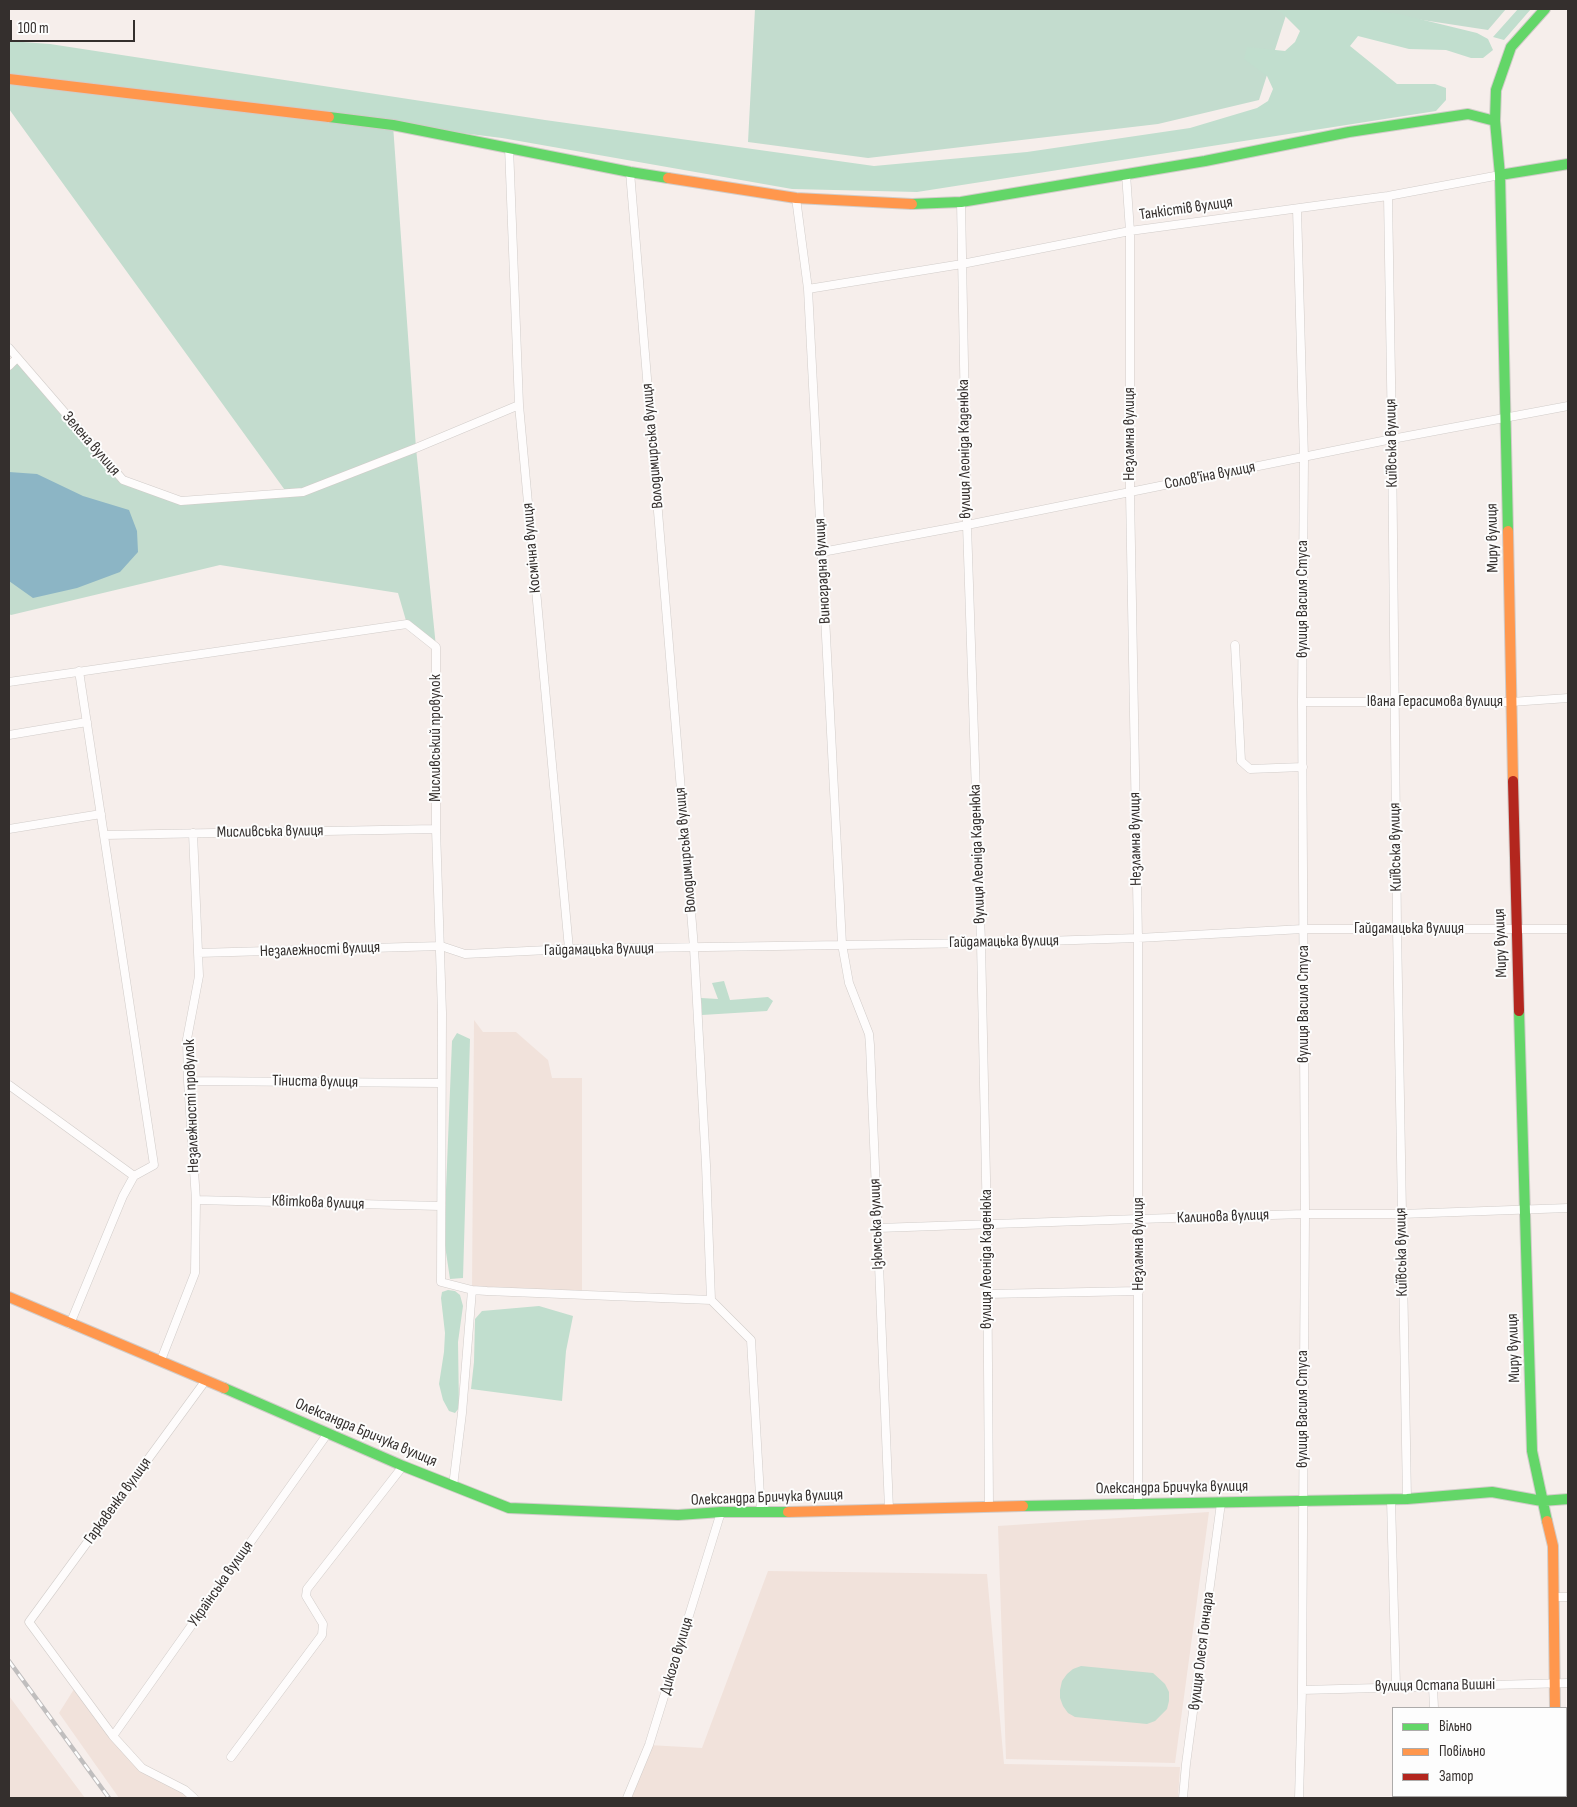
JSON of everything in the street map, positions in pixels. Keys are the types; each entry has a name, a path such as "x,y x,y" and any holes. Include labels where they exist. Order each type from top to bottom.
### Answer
{"street":[{"name":"Миру вулиця","path":"1545,9 1511,48 1496,90 1495,121 1500,175 1516,929 1532,1451 1553,1546 1555,1707"},
{"path":"9,79 394,126 630,172 796,198 923,205 961,202 1205,161 1349,132 1468,114 1495,121"},
{"name":"Космічна вулиця","path":"509,147 519,405 569,949"},
{"name":"Танкістів вулиця","path":"808,289 962,264 1130,231 1388,196 1568,164"},
{"name":"Володимирська вулиця","path":"630,172 694,948 706,1165 711,1300"},
{"name":"Незламна вулиця","path":"1126,174 1130,231 1130,492 1138,938 1138,1504"},
{"name":"Київська вулиця","path":"1388,196 1397,928 1407,1499"},
{"name":"Виноградна вулиця","path":"796,198 808,289 842,944"},
{"name":"вулиця Леоніда Каденюка","path":"961,202 967,525 987,1225 989,1506"},
{"name":"вулиця Василя Стуса","path":"1297,209 1304,458 1302,768 1305,1214 1302,1690 1299,1798"},
{"name":"Зелена вулиця","path":"9,348 123,480 181,501 303,492 519,405"},
{"path":"9,366 17,358"},
{"name":"Солов'їна вулиця","path":"822,552 1568,406"},
{"name":"Мисливський провулок","path":"79,671 407,624 436,647 436,829 441,946 441,1282 472,1290"},
{"path":"1235,645 1241,761 1250,769 1302,768"},
{"path":"9,682 79,671 154,1165 134,1176 123,1196 70,1324"},
{"name":"Івана Герасимова вулиця","path":"1302,702 1511,702 1568,698"},
{"path":"9,734 87,722"},
{"path":"9,829 101,814"},
{"name":"Мисливська вулиця","path":"104,835 436,829"},
{"name":"Незалежності провулок","path":"161,1360 195,1272 196,1200 187,1039 199,976 193,833"},
{"name":"Гайдамацька вулиця","path":"441,946 465,954 569,949 980,943 1138,938 1303,929 1568,929"},
{"name":"Ізюмська вулиця","path":"842,944 849,983 869,1034 874,1110 889,1509"},
{"name":"Незалежності вулиця","path":"198,953 441,946"},
{"name":"Тіниста вулиця","path":"188,1081 441,1083"},
{"path":"9,1085 134,1176"},
{"name":"Квіткова вулиця","path":"196,1200 440,1206"},
{"name":"Калинова вулиця","path":"878,1228 1305,1214 1402,1214 1568,1208"},
{"path":"453,1486 472,1290 711,1300 751,1340 761,1513"},
{"path":"987,1294 1139,1290"},
{"name":"Олександра Бричука вулиця","path":"9,1297 70,1324 161,1360 403,1466 509,1508 678,1515 721,1512 761,1513 989,1506 1391,1500 1492,1492 1542,1500 1568,1499"},
{"name":"Гаркавенка вулиця","path":"113,1736 29,1622 206,1380"},
{"name":"Українська вулиця","path":"113,1736 328,1433"},
{"path":"231,1757 322,1635 323,1624 306,1596 307,1589 403,1466"},
{"path":"1391,1500 1396,1687"},
{"name":"вулиця Олеся Гончара","path":"1183,1798 1221,1503"},
{"name":"Дикого вулиця","path":"627,1798 649,1745 721,1512"},
{"path":"1554,1597 1568,1597"},
{"name":"вулиця Остапа Вишні","path":"1302,1690 1568,1683"},
{"path":"1433,1687 1434,1707"},
{"path":"113,1736 142,1768 186,1790 194,1798"}],"shaded area":[{"path":"474,1020 483,1032 516,1032 548,1060 552,1078 582,1078 582,1296 472,1290"},
{"path":"1209,1512 1175,1763 1006,1759 998,1526"},
{"path":"768,1571 987,1574 1004,1764 1180,1767 1178,1798 627,1798 649,1745 702,1748"},
{"path":"76,1686 142,1768 194,1798 119,1798 59,1713"},
{"path":"9,1696 85,1798 9,1798"}],"green space":[{"path":"755,9 1288,9 1259,100 1158,124 868,158 748,142"},
{"path":"1275,9 1358,9 1399,14 1477,33 1488,39 1493,50 1483,58 1471,58 1446,50 1409,49 1358,36 1350,46 1397,84 1435,84 1446,88 1446,100 1436,111 917,192 792,189 502,138 9,77 9,41 50,44 545,120 874,166 1027,152 1190,128 1257,108 1268,101 1273,89 1267,76 1244,59 1247,47 1285,51 1295,42 1300,31 1281,12"},
{"path":"1350,9 1506,9 1488,30"},
{"path":"1518,9 1531,9 1504,40 1493,37"},
{"path":"9,79 393,125 416,448 436,647 407,624 398,593 220,565 9,614 9,366 17,358 123,480 181,501 287,493 9,109"},
{"path":"724,981 730,1000 768,997 773,1001 767,1011 702,1015 701,998 718,999 712,983"},
{"path":"457,1033 470,1039 463,1278 450,1279 444,1239 452,1041"},
{"path":"448,1290 455,1291 460,1295 463,1306 458,1342 459,1408 455,1413 449,1411 443,1400 439,1384 445,1333 441,1298 442,1292"},
{"path":"539,1306 573,1316 566,1351 562,1401 471,1389 475,1319 482,1311"},
{"path":"1081,1666 1153,1673 1165,1684 1169,1692 1167,1709 1155,1721 1147,1724 1075,1717 1068,1713 1063,1706 1060,1690 1062,1681 1067,1674"}],"water":[{"path":"9,472 37,474 83,496 129,510 137,531 138,552 120,572 77,588 33,598 9,581"}],"railway":[{"path":"9,1661 109,1798"}],"traffic: fast":[{"path":"1508,531 1500,175 1495,121 1496,90 1511,47 1545,9"},
{"path":"912,204 961,202 1205,161 1349,132 1468,114 1495,121"},
{"path":"329,117 393,125 668,178"},
{"path":"1500,175 1568,164"},
{"path":"1519,1011 1532,1451 1547,1521"},
{"path":"224,1388 403,1466 509,1508 678,1515 721,1512 788,1512"},
{"path":"1023,1506 1407,1499 1492,1492 1542,1501 1568,1499"}],"traffic: slow":[{"path":"9,79 329,117"},
{"path":"668,178 796,198 912,204"},
{"path":"1508,531 1513,781"},
{"path":"9,1297 224,1388"},
{"path":"788,1512 1023,1506"},
{"path":"1547,1521 1553,1546 1555,1707"}],"traffic: jam":[{"path":"1513,781 1519,1011"}]}
